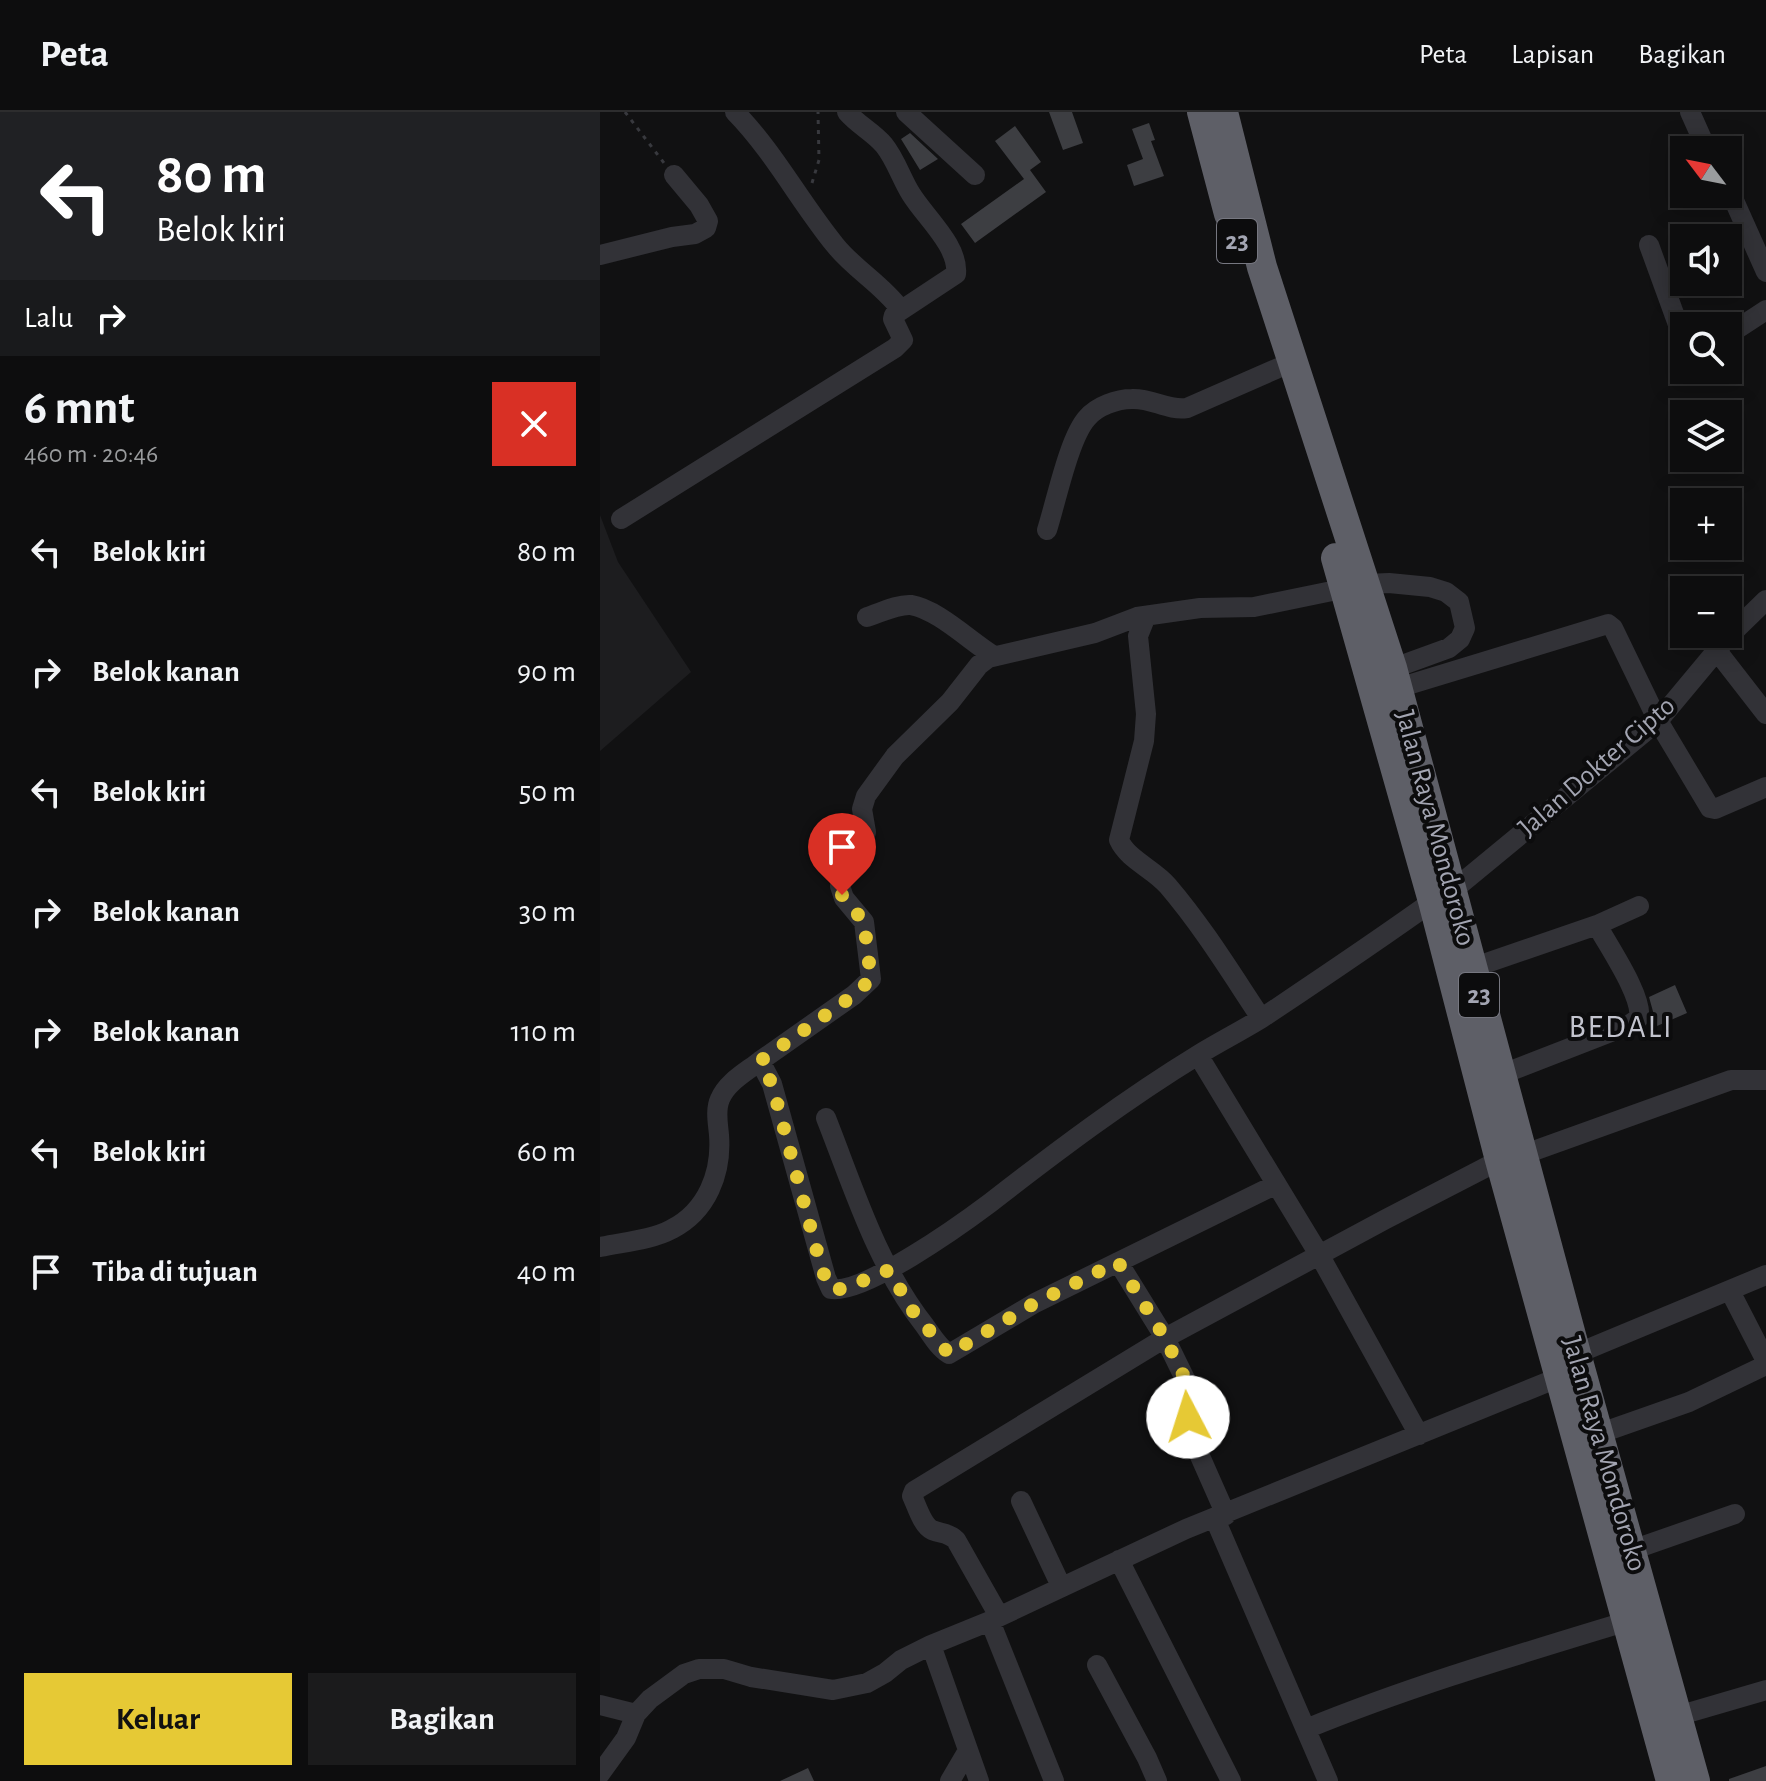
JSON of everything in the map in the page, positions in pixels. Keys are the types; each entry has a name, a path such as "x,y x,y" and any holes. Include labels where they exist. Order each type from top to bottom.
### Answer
{"highway":[{"name":"Jalan Raya Mondoroko","path":"1202,112 1387,678 1568,1366 1628,1621 1666,1719 1695,1781"},
{"name":"Jalan Raya Mondoroko","path":"1223,112 1283,366"},
{"name":"Jalan Raya Mondoroko","path":"1443,896 1472,968 1500,1075 1511,1158"},
{"name":"Jalan Raya Mondoroko","path":"1568,1366 1598,1434 1632,1550 1666,1719 1671,1781"}],"street":[{"path":"735,112 763,144 852,264 889,293 901,310"},
{"path":"621,519 895,348 903,340 893,319 901,310 956,274 957,265 945,242 909,191 890,154 872,132 847,112"},
{"path":"906,112 975,175"},
{"path":"1690,112 1701,136"},
{"path":"600,255 695,234 706,228 708,221 699,205 674,175"},
{"path":"1737,208 1766,272"},
{"path":"1649,245 1672,312"},
{"path":"1742,326 1766,310"},
{"path":"1047,530 1075,438 1089,415 1119,400 1148,399 1180,409 1187,408 1283,366"},
{"path":"600,1247 668,1231 688,1220 711,1188 717,1170 717,1107 726,1088 854,995 871,979 864,922 844,898 840,886 844,872 862,845 866,832 862,809 866,796 895,756 950,702 979,665 1008,652 1095,633 1132,618 1200,608 1254,607 1356,587 1412,585 1446,592 1459,602 1465,628 1460,639 1449,648 1387,678"},
{"name":"Jalan Dokter Cipto","path":"760,1061 772,1084 826,1278 836,1291 843,1289 884,1261 960,1225 1057,1151 1443,896 1658,721 1717,651 1766,600"},
{"path":"867,617 911,605 1008,652"},
{"path":"1146,616 1138,636 1146,714 1144,741 1119,840 1129,854 1164,882 1190,912 1261,1018"},
{"path":"1387,678 1608,624 1613,628 1658,721 1710,808 1715,809 1766,787"},
{"path":"1717,651 1766,714"},
{"path":"1472,968 1597,925 1639,906"},
{"path":"1500,1075 1629,1025 1639,1018 1638,1005 1625,975 1597,925"},
{"path":"1198,1055 1320,1256 1419,1435"},
{"path":"1054,1781 994,1618 956,1540 948,1533 929,1528 912,1493 1165,1338 1511,1158 1731,1080 1766,1080"},
{"path":"826,1118 884,1261 912,1310 949,1354 1035,1303 1275,1185"},
{"path":"1118,1262 1165,1338 1190,1391 1188,1429 1220,1517 1306,1729 1321,1779"},
{"path":"600,1774 626,1738 636,1714 684,1674 699,1669 724,1669 751,1677 833,1690 867,1683 901,1660 931,1645 1061,1586 1419,1435 1766,1275"},
{"path":"1598,1434 1689,1402 1766,1363 1730,1291"},
{"path":"1021,1501 1061,1586"},
{"path":"1632,1550 1735,1514"},
{"path":"1119,1560 1231,1781"},
{"path":"1306,1729 1472,1669 1628,1621"},
{"path":"931,1645 979,1781"},
{"path":"1097,1665 1157,1781"},
{"path":"1666,1719 1766,1690"},
{"path":"600,1705 636,1714"},
{"path":"950,1781 967,1752"}],"path":[{"path":"625,112 674,175"},
{"path":"806,206 819,160 818,112"}],"shaded area":[{"path":"600,515 618,562 691,672 600,751"}],"building":[{"path":"1049,112 1072,112 1083,143 1063,150"},
{"path":"1149,123 1155,140 1151,141 1164,176 1134,186 1127,165 1143,159 1132,129"},
{"path":"1015,126 1041,162 1030,170 1046,192 975,243 961,224 1024,179 995,141"},
{"path":"910,133 938,159 920,170 901,139"},
{"path":"1675,985 1687,1013 1657,1026 1649,997"},
{"path":"1766,1766 1766,1781 1729,1781 1729,1779"},
{"path":"808,1768 814,1781 780,1781"}],"district":[{"name":"BEDALI","path":"1621,1027"}],"route":[{"path":"842,895 864,922 871,979 854,995 760,1061 772,1084 822,1270 831,1289 843,1289 889,1270 912,1310 949,1354 956,1353 1035,1303 1118,1262 1165,1338 1188,1385 1188,1417"}]}
